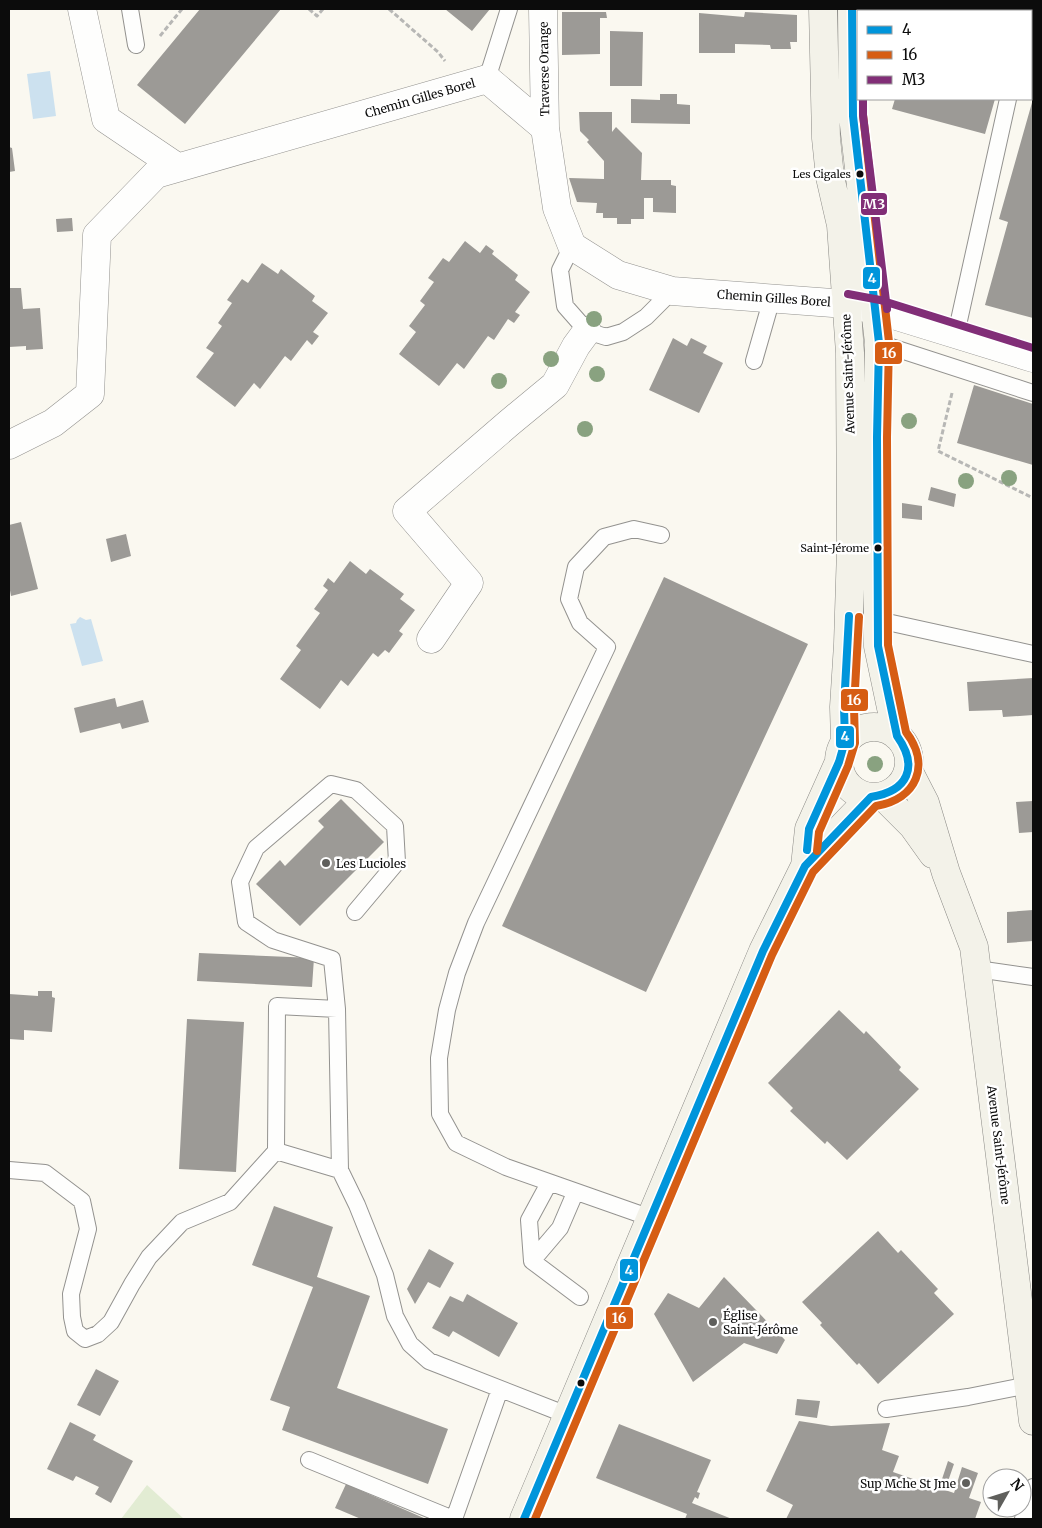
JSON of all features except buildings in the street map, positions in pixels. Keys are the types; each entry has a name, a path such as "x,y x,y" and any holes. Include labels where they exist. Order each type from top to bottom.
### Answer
{"street":[{"path":"82,9 106,119 177,167"},
{"name":"Traverse Orange","path":"543,9 545,128"},
{"name":"Avenue Saint-Jérôme","path":"823,9 826,138 830,177 841,225 850,353 851,549 842,752"},
{"path":"852,9 853,116 877,310 879,343 877,436 878,646 897,736"},
{"name":"Chemin Gilles Borel","path":"9,445 53,423 90,394 97,235 156,174 476,82 545,128"},
{"path":"545,128 557,208 572,246"},
{"name":"Chemin Gilles Borel","path":"572,246 618,275 672,292 846,304 877,310 1033,358"},
{"path":"431,640 469,583 408,511 555,385 586,331"},
{"path":"805,866 809,829 842,752 854,733 864,728 876,727 887,729 904,742 910,761 905,779 892,793 877,797 861,795 852,790 840,772 842,752"},
{"name":"Avenue Saint-Jérôme","path":"908,770 925,803 946,873 974,947 1032,1405"},
{"path":"524,1519 763,951 805,866 877,797"},
{"name":"Avenue Saint-Jérôme","path":"877,797 913,826 946,873"}],"lane":[{"path":"130,9 136,45"},
{"path":"476,82 509,9"},
{"path":"956,334 1008,100"},
{"path":"572,246 560,270 565,306 586,331 606,337 623,332 646,317 672,292"},
{"path":"754,361 772,298"},
{"path":"879,343 1033,393"},
{"path":"650,1218 506,1167 456,1143 440,1114 439,1058 447,1010 457,973 476,923 607,647 580,623 569,599 576,568 604,537 634,529 661,535"},
{"path":"878,620 1033,654"},
{"path":"355,912 397,862 395,826 356,790 331,784 256,848 240,882 246,922 273,940 332,959 337,1009 340,1170 357,1205 385,1275 395,1316 410,1344 429,1361 567,1415"},
{"path":"977,969 1033,977"},
{"path":"9,1170 45,1173 82,1201 88,1229 71,1294 72,1317 75,1331 85,1339 98,1334 112,1322 149,1257 182,1222 230,1202 276,1151 276,1006 337,1009"},
{"path":"276,1151 340,1170"},
{"path":"549,1183 529,1220 532,1261 580,1297"},
{"path":"532,1261 560,1228 575,1192"},
{"path":"308,1460 454,1519 500,1389"},
{"path":"886,1409 968,1397 1032,1405"},
{"path":"1023,1519 1033,1487"}],"path":[{"path":"309,9 316,16 323,9"},
{"path":"389,9 476,82"},
{"path":"960,368 938,451 1033,498"}],"green space":[{"path":"147,1485 184,1519 121,1519"}],"water":[{"path":"50,71 56,116 33,119 27,74"},
{"path":"80,617 86,620 91,619 103,661 82,666 70,624 76,623"}],"transit line":[{"name":"4","path":"524,1519 763,951 805,866 871,797 884,794 901,783 906,776 908,767 904,747 897,736 878,646 877,437 879,343 853,116 852,9"},
{"name":"16","path":"535,1519 772,955 813,872 876,806 902,796 916,779 918,756 914,744 906,732 888,645 887,437 889,342 863,115 863,100"},
{"name":"M3","path":"863,100 863,115 887,309"},
{"name":"M3","path":"848,294 880,300 1033,348"},
{"name":"4","path":"807,850 809,829 839,762 845,741 844,707 849,616"},
{"name":"16","path":"817,851 819,832 848,766 855,743 854,707 859,617"}],"place":[{"name":"Les Cigales","path":"860,174"},
{"name":"Saint-Jérome","path":"878,548"},
{"name":"Les Lucioles","path":"326,863"},
{"name":"Église Saint-Jérôme","path":"713,1322"},
{"name":"Sup Mche St Jme","path":"966,1483"}]}
